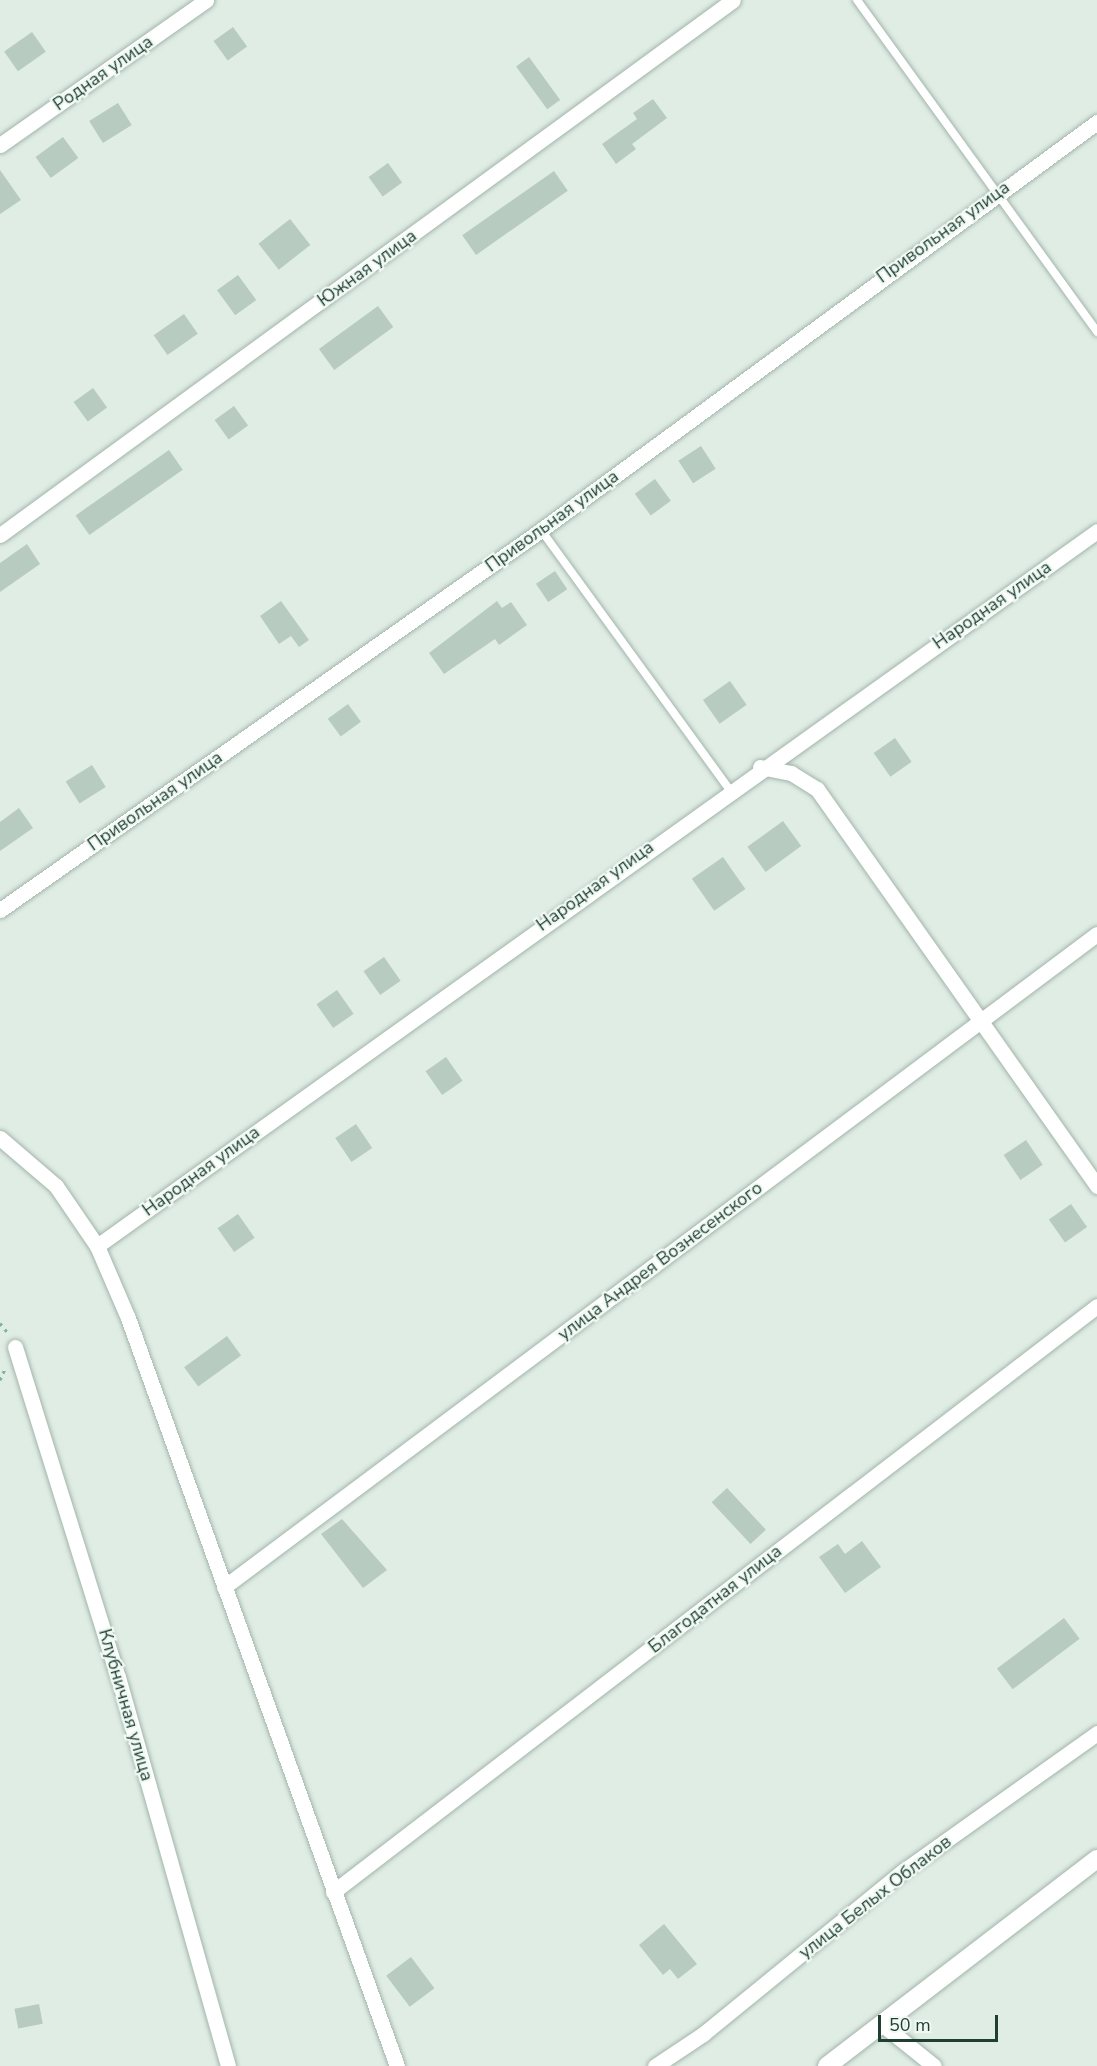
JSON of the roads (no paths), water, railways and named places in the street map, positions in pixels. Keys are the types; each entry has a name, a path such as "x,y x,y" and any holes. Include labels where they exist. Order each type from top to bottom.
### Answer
{"street":[{"name":"Родная улица","path":"0,145 206,0"},
{"name":"Южная улица","path":"0,535 733,0"},
{"name":"Привольная улица","path":"0,910 541,530 996,192 1097,122"},
{"name":"Народная улица","path":"97,1246 729,789 1097,531"},
{"path":"760,767 791,773 817,789 1097,1186"},
{"name":"улица Андрея Вознесенского","path":"224,1587 1097,934"},
{"path":"0,1138 56,1186 97,1246 128,1318 397,2066"},
{"name":"Благодатная улица","path":"333,1892 1097,1306"},
{"name":"Клубничная улица","path":"15,1347 111,1654 228,2066"},
{"name":"улица Белых Облаков","path":"655,2066 703,2034 903,1871 1097,1733"},
{"path":"827,2066 884,2025 1097,1860"},
{"path":"884,2025 933,2066"}],"lane":[{"path":"857,0 1097,332"},
{"path":"541,530 729,789"}]}
